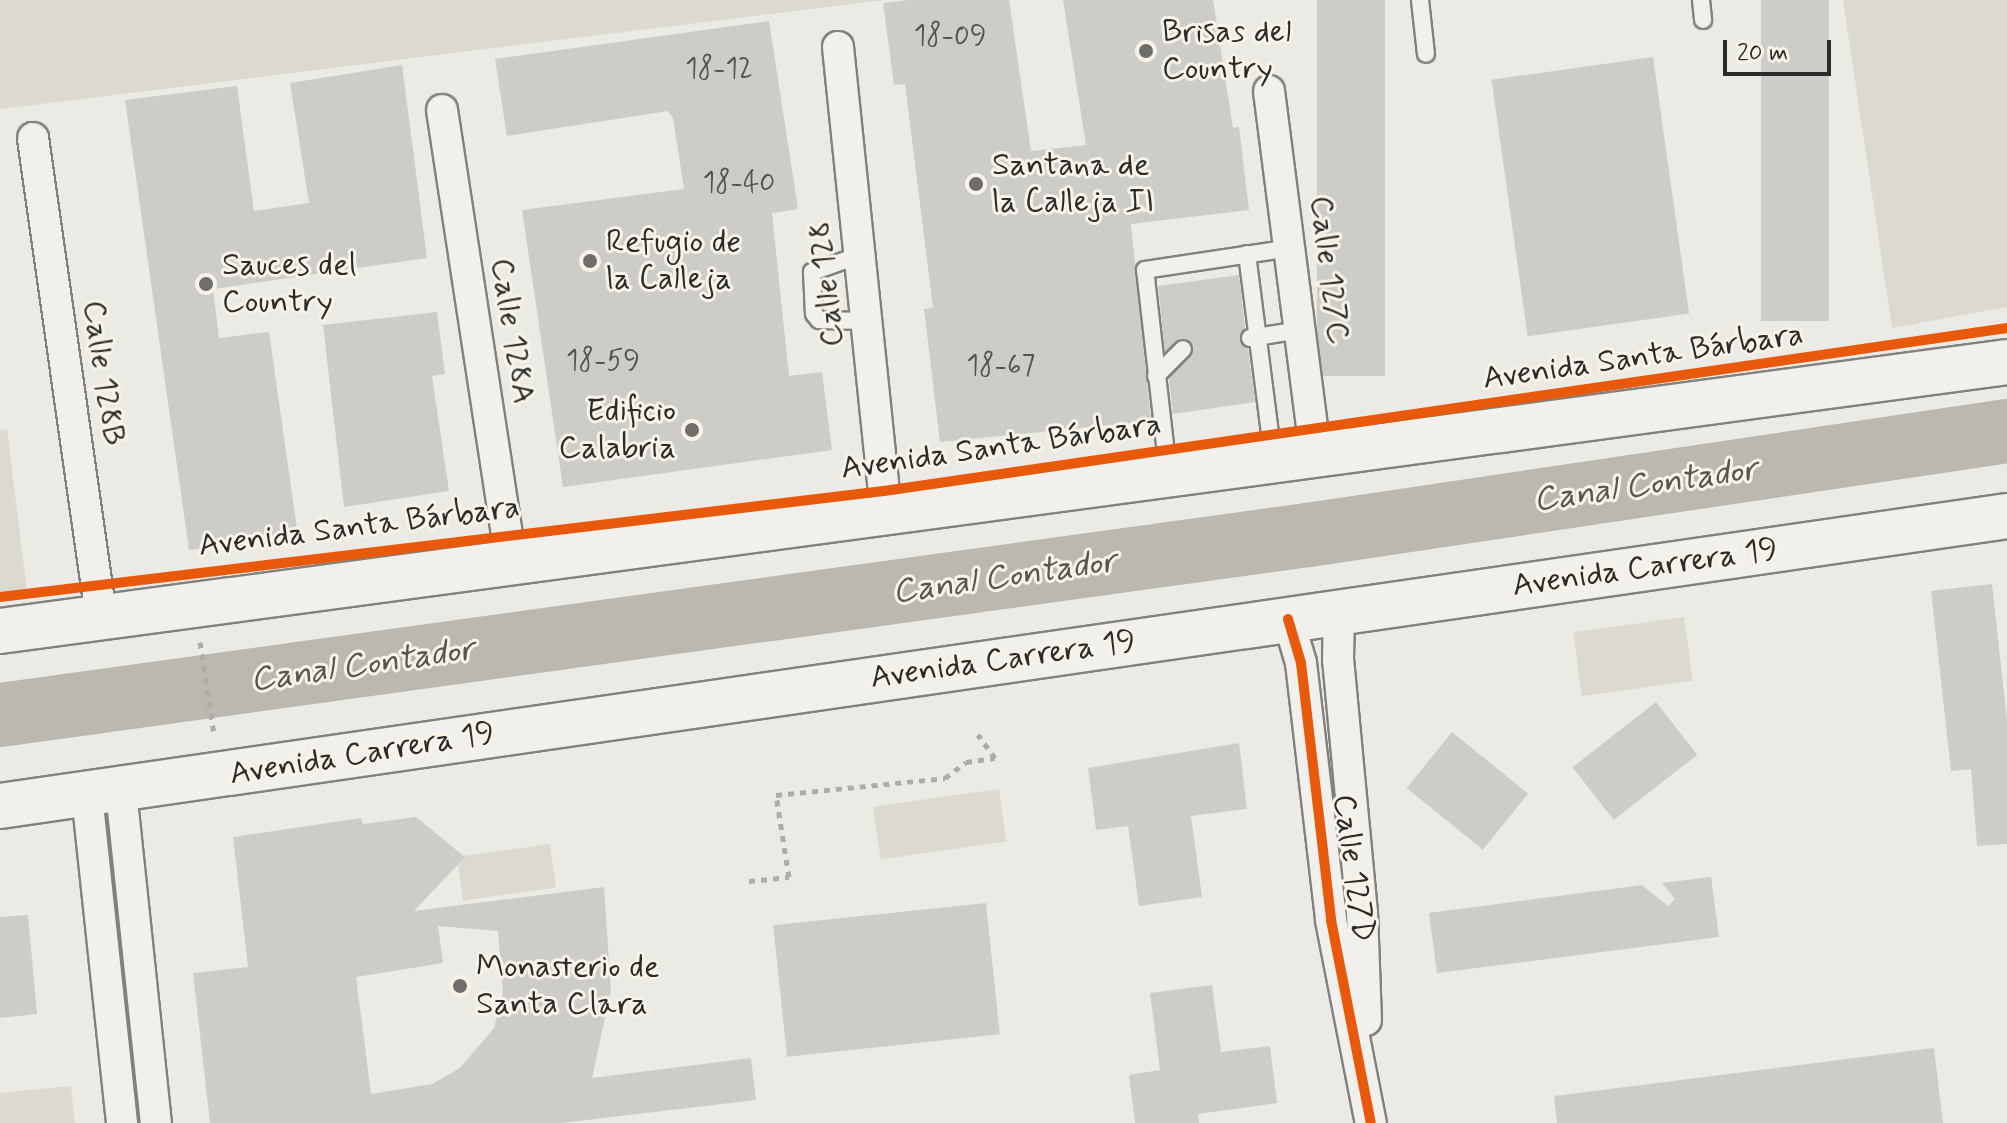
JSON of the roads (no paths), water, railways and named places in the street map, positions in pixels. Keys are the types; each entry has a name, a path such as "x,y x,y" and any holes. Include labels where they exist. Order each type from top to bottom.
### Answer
{"main road":[{"path":"0,631 1169,477 2007,362"},
{"name":"Avenida Carrera 19","path":"0,806 2007,516"}],"street":[{"name":"Calle 128","path":"838,47 886,513"},
{"name":"Calle 127C","path":"1269,91 1300,330 1294,460"},
{"name":"Calle 128A","path":"442,110 511,563"},
{"name":"Calle 128B","path":"33,138 101,618"},
{"name":"Calle 127D","path":"1339,612 1338,659 1362,912 1370,1116"},
{"name":"Calle 127D","path":"1288,619 1301,663 1331,920 1370,1116"},
{"path":"104,793 122,1123"},
{"path":"104,793 156,1123"}],"lane":[{"path":"1420,0 1426,54"},
{"path":"1701,0 1703,20"},
{"path":"1169,477 1145,270 1290,248"},
{"path":"1247,254 1254,338 1294,460"},
{"path":"860,255 814,270 811,289 819,320 867,321"},
{"path":"1254,338 1300,330"},
{"path":"1156,376 1183,349"}],"waterway":[{"name":"Canal Contador","path":"0,715 1308,535 2007,431"}],"place":[{"name":"Brisas del Country","path":"1146,51"},
{"name":"Santana de la Calleja II","path":"976,184"},
{"name":"Refugio de la Calleja","path":"590,261"},
{"name":"Sauces del Country","path":"206,284"},
{"name":"Edificio Calabria","path":"692,430"},
{"name":"Monasterio de Santa Clara","path":"460,986"}]}
